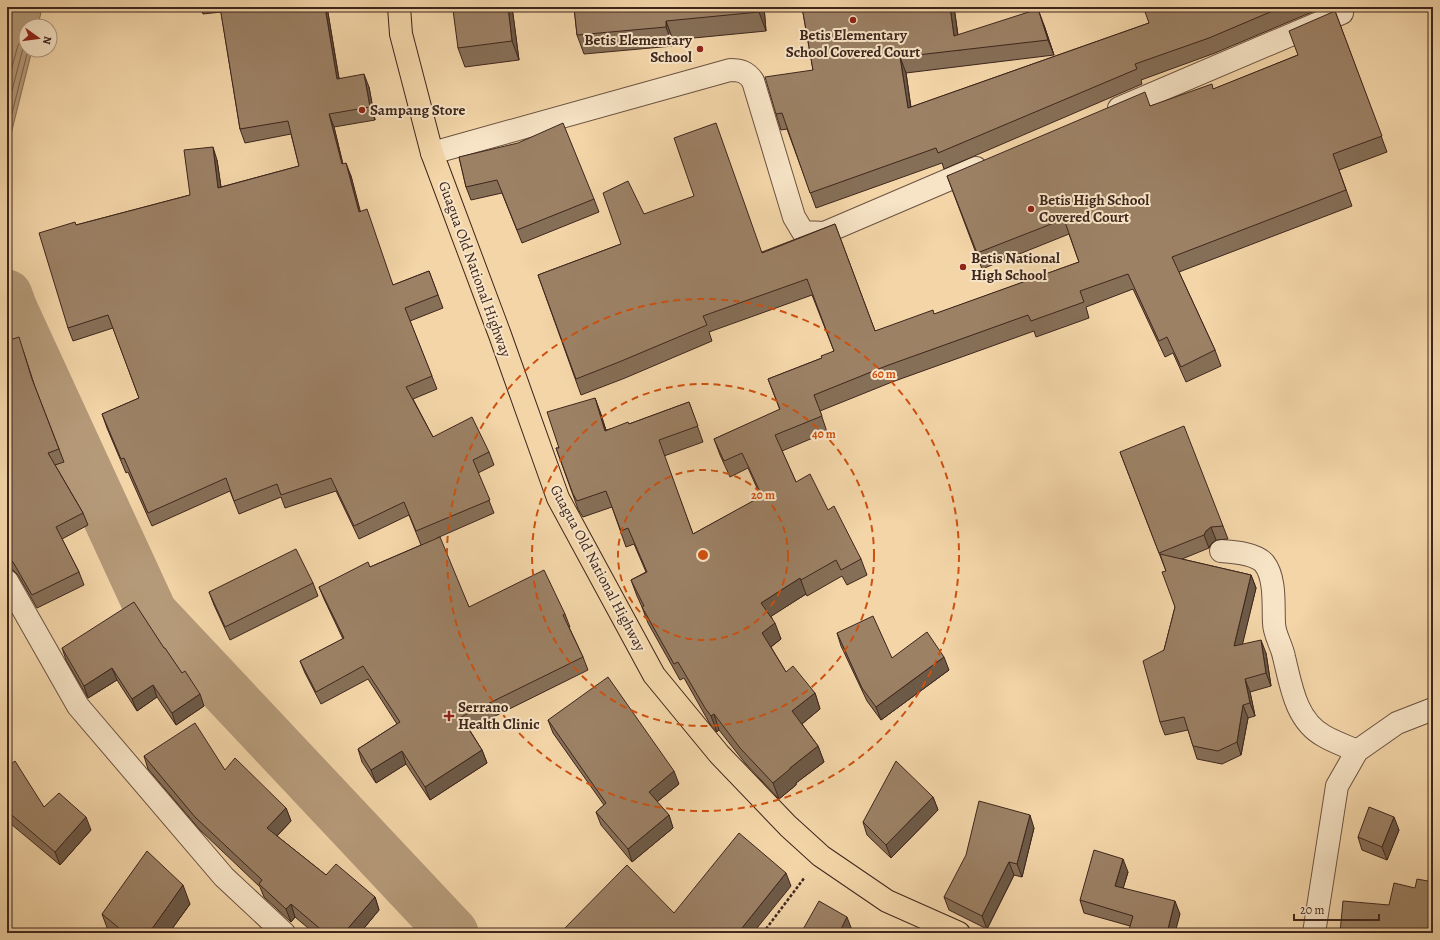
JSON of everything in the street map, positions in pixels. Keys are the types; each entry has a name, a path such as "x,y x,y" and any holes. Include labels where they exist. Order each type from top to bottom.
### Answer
{"main road":[{"name":"Guagua Old National Highway","path":"399,7 401,34 432,153 500,335 558,498 654,675 718,754 788,826 821,856 887,901 959,933"}],"street":[{"path":"1101,115 1342,13"},
{"path":"432,153 730,70 739,70 748,74 753,81 794,216 803,232 824,233 992,162"},
{"path":"1222,551 1246,554 1263,562 1268,569 1273,588 1274,625 1284,655 1292,692 1305,721 1323,736 1357,751"},
{"path":"7,581 78,706 224,877 284,933"},
{"path":"1314,933 1337,786 1357,751 1397,723 1433,709"}],"path":[{"path":"763,933 821,856"}],"water":[{"path":"7,7 42,7 40,18 18,18 18,58 30,58 8,146"}],"building":[{"path":"220,7 325,7 337,79 364,74 370,107 329,114 342,164 346,163 359,212 367,209 393,285 429,271 438,295 405,308 432,376 406,387 433,437 472,417 489,452 473,460 490,500 416,531 404,502 354,526 331,478 281,495 277,484 234,501 226,478 148,513 124,458 121,459 102,414 139,398 108,315 68,328 39,233 75,222 76,225 190,195 184,150 213,147 218,188 299,166 288,121 240,129"},
{"path":"469,7 508,7 512,41 458,48 453,10"},
{"path":"574,7 758,7 759,12 666,21 666,27 577,35"},
{"path":"802,7 950,7 954,36 1038,9 1048,40 900,57 908,108 1149,23 1144,9 1149,7 1282,7 1209,38 1135,64 1137,69 938,153 936,148 810,193 782,113 776,114 765,77 813,70"},
{"path":"1335,11 1382,136 1333,154 1346,190 1172,257 1215,350 1181,367 1167,337 1159,341 1128,274 1080,291 1084,302 1031,321 1028,315 886,366 814,395 822,416 775,435 796,482 810,474 828,510 834,506 861,559 841,570 836,560 801,580 800,578 761,603 775,623 762,633 786,672 793,666 815,693 792,711 818,746 773,783 740,748 714,714 711,716 678,662 674,664 642,607 644,606 631,580 647,572 628,528 621,531 606,491 577,501 556,448 559,448 547,412 595,398 605,431 628,422 629,424 689,402 698,426 659,440 693,534 762,496 742,453 724,461 714,439 780,409 768,379 822,358 821,356 834,351 807,279 703,316 707,325 576,379 538,275 621,244 603,193 628,181 644,214 694,196 674,138 716,123 762,253 835,224 875,331 933,310 934,314 1079,262 1064,219 977,253 947,176 1145,92 1150,106 1212,84 1213,89 1298,55 1289,31"},
{"path":"563,123 594,199 517,230 497,180 466,187 459,157 518,143"},
{"path":"19,337 32,379 59,449 48,453 83,513 56,527 79,572 32,595 13,562 7,557 7,341"},
{"path":"1184,426 1223,526 1211,527 1204,535 1159,553 1120,452"},
{"path":"440,537 469,607 544,570 583,657 461,717 482,750 425,787 402,751 371,770 358,749 400,722 363,666 316,692 300,661 344,638 319,587 368,562 370,567"},
{"path":"296,549 313,583 225,627 209,592"},
{"path":"1160,554 1251,575 1234,646 1261,640 1266,673 1245,679 1250,703 1243,705 1237,742 1218,751 1193,746 1184,717 1160,722 1143,661 1164,650 1175,607 1162,572 1166,571"},
{"path":"134,602 164,648 182,673 185,671 200,694 172,713 153,685 132,699 112,668 84,686 62,648"},
{"path":"873,616 892,658 927,632 944,657 876,707 862,688 837,633"},
{"path":"608,677 674,771 649,792 669,815 628,849 596,812 606,803 548,720"},
{"path":"195,723 225,770 235,758 286,808 267,828 326,875 336,864 375,897 344,933 325,933 291,904 286,909 259,884 262,880 195,817 144,756"},
{"path":"15,761 44,807 59,793 86,817 55,852 7,811 7,767"},
{"path":"896,761 933,797 886,845 863,822"},
{"path":"979,801 1030,815 1017,864 1009,862 982,916 944,897 966,855"},
{"path":"1369,807 1394,817 1382,847 1358,837"},
{"path":"739,833 786,873 738,933 560,933 627,865 674,913"},
{"path":"1094,850 1123,859 1115,886 1175,901 1167,933 1128,933 1133,916 1080,900"},
{"path":"147,851 183,885 149,933 125,933 102,914"},
{"path":"1417,879 1433,882 1433,933 1400,933 1383,930 1383,933 1340,933 1343,901 1389,905 1394,883 1415,888"},
{"path":"819,901 847,917 839,933 801,933"}],"waterway":[{"path":"7,295 12,309 152,613 453,933"}],"place":[{"name":"Betis Elementary School Covered Court","path":"853,20"},
{"name":"Betis Elementary School","path":"700,49"},
{"name":"Sampang Store","path":"362,110"},
{"name":"Betis High School Covered Court","path":"1031,209"},
{"name":"Betis National High School","path":"963,267"},
{"name":"Serrano Health Clinic","path":"449,716"}]}
